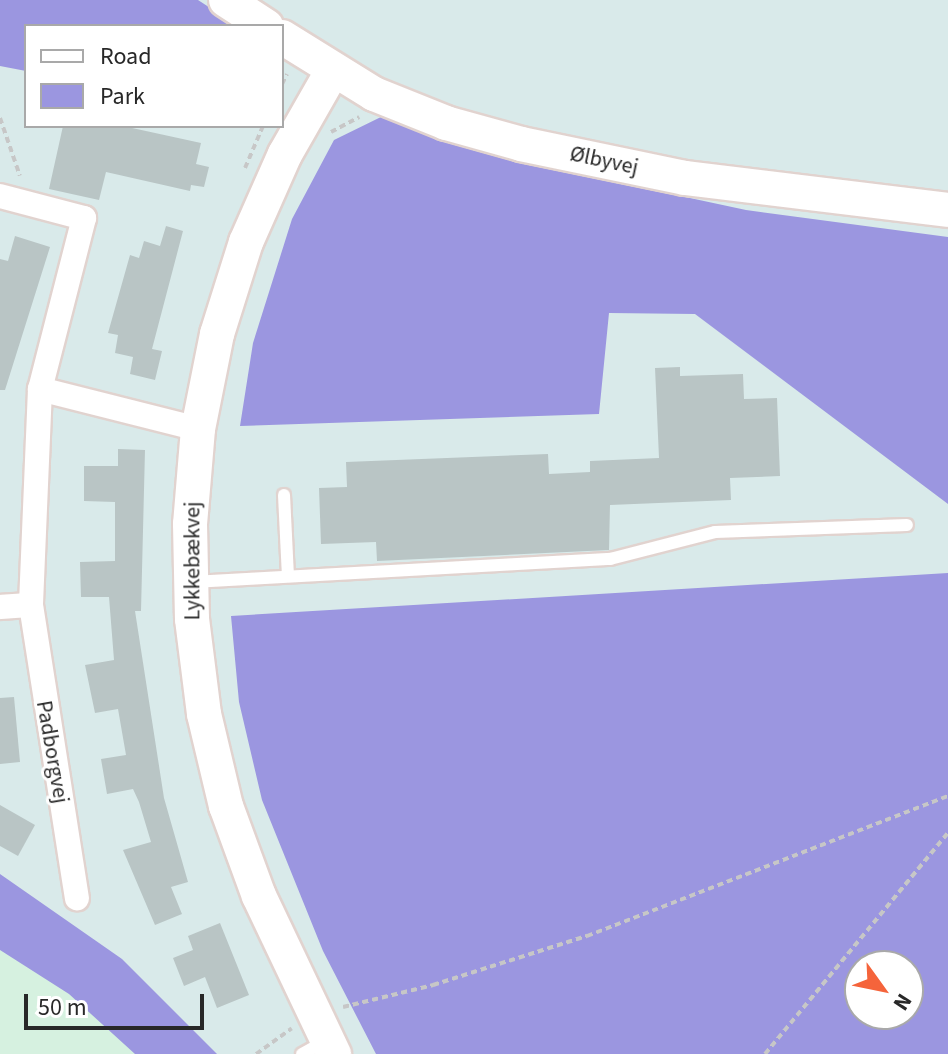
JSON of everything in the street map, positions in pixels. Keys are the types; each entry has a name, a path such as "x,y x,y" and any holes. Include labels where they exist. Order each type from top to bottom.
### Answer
{"street":[{"path":"226,0 263,24"},
{"name":"Ølbyvej","path":"284,38 374,94 446,123 521,144 685,178 948,210"},
{"name":"Lykkebækvej","path":"324,1036 259,896 226,806 204,714 191,582 198,429 217,334 246,242 285,154 333,70"},
{"name":"Padborgvej","path":"10,199 84,218 40,389 31,605 77,898"},
{"path":"40,389 198,429"},
{"path":"0,607 31,605"}],"lane":[{"path":"284,495 288,576"},
{"path":"191,582 610,559 715,532 907,525"}],"path":[{"path":"0,118 21,181 10,199"},
{"path":"256,1054 282,1031 324,1036 433,985 587,936 948,796"},
{"path":"765,1054 948,833"}],"shaded area":[{"path":"0,905 187,1054 0,1054"}],"green space":[{"path":"0,0 198,0 235,24 24,24 24,71 0,66"},
{"path":"385,115 455,144 559,170 746,210 948,237 948,504 695,314 609,313 599,414 240,426 253,343 292,219 334,140"},
{"path":"948,573 948,1054 376,1054 323,951 262,800 239,702 231,616"},
{"path":"0,874 122,959 217,1054 135,1054 69,994 0,950"}],"building":[{"path":"63,128 132,128 201,143 196,164 209,167 204,187 191,185 190,191 106,172 99,200 49,189"},
{"path":"166,226 183,231 152,349 162,351 155,380 130,374 133,357 115,353 118,335 108,333 130,255 139,258 144,241 160,246"},
{"path":"15,236 50,247 5,390 0,390 0,259 8,261"},
{"path":"680,367 680,376 743,374 744,399 777,398 780,476 730,478 731,500 610,505 609,550 377,561 376,542 321,544 319,488 347,487 346,462 548,454 549,474 590,472 590,461 659,458 655,368"},
{"path":"118,449 145,450 141,611 135,611 164,798 188,882 171,887 182,914 155,925 123,850 151,842 139,802 133,789 107,794 101,759 126,755 118,709 95,713 85,665 114,660 109,597 81,597 80,562 115,561 115,502 84,501 84,466 118,466"},
{"path":"14,697 20,762 0,764 0,698"},
{"path":"0,805 35,825 18,856 0,846"},
{"path":"220,923 249,995 217,1008 205,977 184,986 173,958 193,950 188,936"}]}
